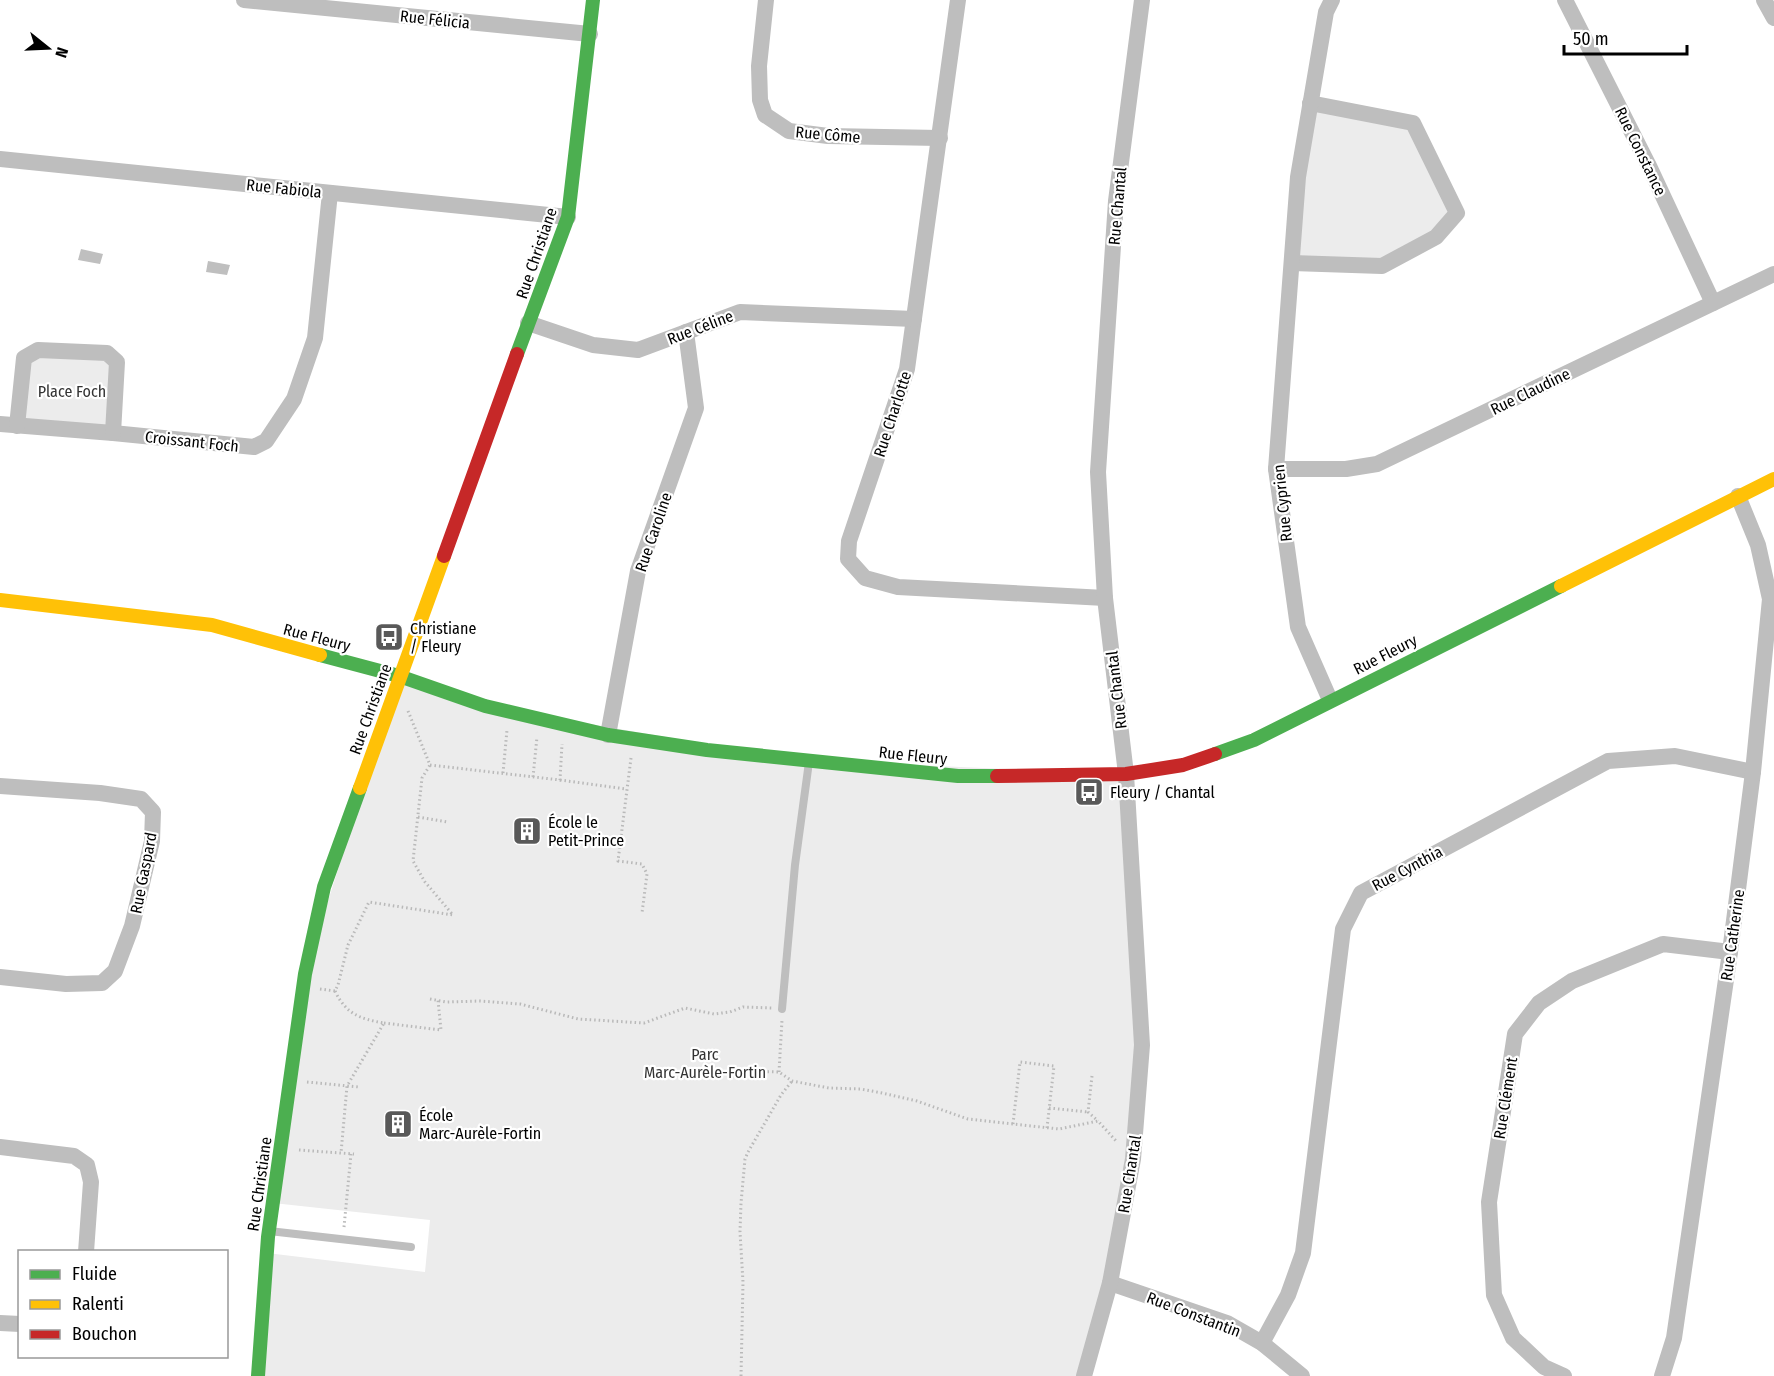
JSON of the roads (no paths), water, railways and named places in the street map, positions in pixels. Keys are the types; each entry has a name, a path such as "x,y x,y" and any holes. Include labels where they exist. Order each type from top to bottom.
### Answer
{"street":[{"name":"Rue Félicia","path":"244,0 329,4 590,34"},
{"name":"Rue Christiane","path":"258,1376 269,1231 305,974 324,887 528,322 568,218 593,0"},
{"name":"Rue Côme","path":"766,0 759,66 760,100 765,115 789,130 828,136 940,138"},
{"name":"Rue Charlotte","path":"958,0 908,369 849,541 848,559 865,578 898,587 1105,598"},
{"name":"Rue Chantal","path":"1084,1376 1110,1283 1133,1159 1142,1044 1126,774 1105,598 1098,472 1116,201 1142,0"},
{"name":"Rue Cyprien","path":"1330,700 1298,627 1276,469 1298,177 1326,12 1332,0"},
{"name":"Rue Constance","path":"1565,0 1648,164 1713,303"},
{"path":"1764,0 1774,18"},
{"path":"1292,263 1382,266 1436,237 1457,213 1413,123 1310,103"},
{"name":"Rue Fabiola","path":"0,159 568,218"},
{"name":"Croissant Foch","path":"8,425 254,447 266,441 294,399 315,338 330,193"},
{"name":"Rue Claudine","path":"1276,469 1346,469 1377,464 1774,274"},
{"name":"Rue Céline","path":"528,322 593,345 638,350 740,312 914,319"},
{"name":"Rue Caroline","path":"608,735 638,571 696,408 686,332"},
{"path":"8,425 24,358 38,350 107,353 117,362 113,433"},
{"name":"Rue Fleury","path":"0,600 212,625 399,676 486,706 608,735 707,750 958,776 1126,774 1183,765 1254,740 1774,478"},
{"name":"Rue Catherine","path":"1662,1376 1674,1338 1730,952 1753,772 1770,599 1758,545 1738,496"},
{"name":"Rue Cynthia","path":"1262,1343 1288,1295 1303,1253 1343,928 1360,893 1608,762 1675,756 1753,772"},
{"name":"Rue Gaspard","path":"0,786 100,793 141,799 153,812 152,841 132,926 116,971 102,983 66,984 0,977"},
{"name":"Rue Clément","path":"1564,1376 1544,1367 1513,1338 1494,1294 1489,1202 1515,1034 1539,1003 1572,981 1663,944 1730,952"},
{"path":"0,1147 74,1156 87,1165 92,1182 86,1250"},
{"name":"Rue Constantin","path":"1110,1283 1227,1323 1262,1343 1302,1376"},
{"path":"0,1323 18,1324"}],"lane":[{"path":"782,1009 795,865 809,761"},
{"path":"269,1231 411,1247"}],"place":[{"name":"Christiane / Fleury","path":"389,637"},
{"name":"Fleury / Chantal","path":"1089,792"},
{"name":"École le Petit-Prince","path":"527,831"},
{"name":"École Marc-Aurèle-Fortin","path":"398,1124"}],"park label":[{"name":"Place Foch","path":"72,391"},
{"name":"Parc Marc-Aurèle-Fortin","path":"705,1063"}]}
